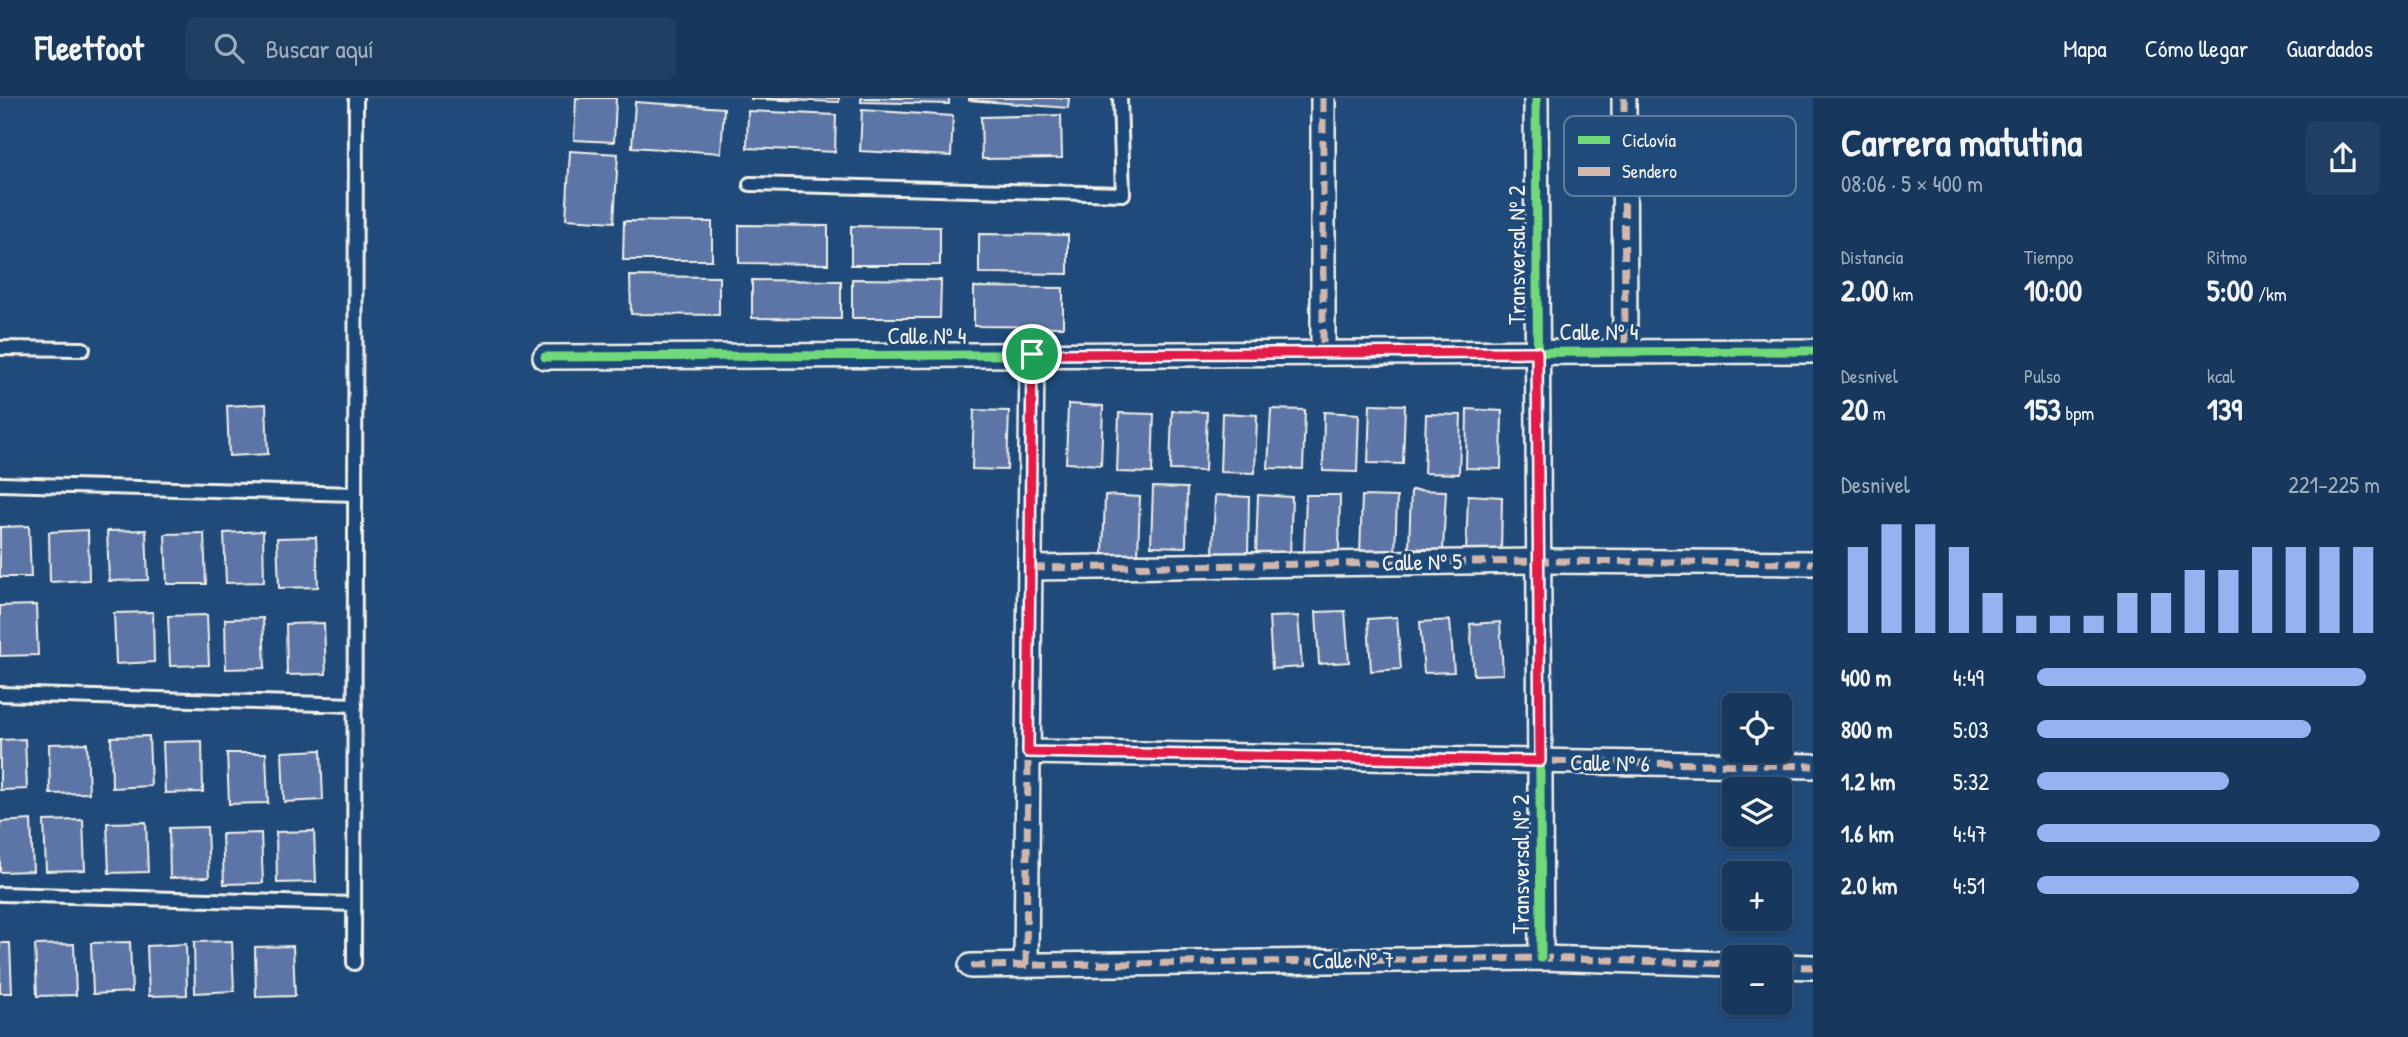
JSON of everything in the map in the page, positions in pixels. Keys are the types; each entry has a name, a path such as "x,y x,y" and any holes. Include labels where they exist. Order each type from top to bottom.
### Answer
{"street":[{"path":"1323,98 1323,353"},
{"name":"Transversal Nº 2","path":"1536,98 1541,958"},
{"path":"1624,98 1624,116"},
{"path":"1624,196 1625,351"},
{"name":"Calle Nº 4","path":"545,357 1813,351"},
{"path":"1026,965 1032,354"},
{"name":"Calle Nº 5","path":"1031,568 1539,561 1813,563"},
{"name":"Calle Nº 6","path":"1028,752 1813,766"},
{"name":"Calle Nº 7","path":"971,966 1541,958 1722,964"},
{"path":"1792,966 1813,967"}],"lane":[{"path":"354,962 356,98"},
{"path":"750,184 1123,194 1120,98"},
{"path":"0,348 83,349"},
{"path":"0,484 355,494"},
{"path":"0,694 355,705"},
{"path":"0,894 354,904"}],"building":[{"path":"576,98 616,98 614,142 574,140"},
{"path":"839,98 839,102 751,99"},
{"path":"861,98 949,98 949,104 861,102"},
{"path":"969,98 1069,98 1068,108"},
{"path":"635,102 724,108 721,153 632,147"},
{"path":"862,110 953,116 951,156 860,151"},
{"path":"748,111 836,115 835,152 747,148"},
{"path":"1061,115 1062,158 982,159 981,117"},
{"path":"570,151 618,154 614,222 566,219"},
{"path":"624,221 712,222 712,260 623,260"},
{"path":"739,225 828,226 828,264 739,263"},
{"path":"851,226 940,227 940,265 851,265"},
{"path":"979,234 1068,235 1068,274 979,273"},
{"path":"630,276 719,277 719,315 631,314"},
{"path":"852,279 941,280 940,318 852,318"},
{"path":"752,280 841,281 841,319 752,318"},
{"path":"974,287 1063,288 1063,327 974,326"},
{"path":"266,404 268,454 229,456 227,406"},
{"path":"1068,404 1103,406 1101,465 1066,463"},
{"path":"1370,404 1405,405 1403,464 1368,463"},
{"path":"1271,409 1305,410 1303,469 1268,468"},
{"path":"1467,409 1502,411 1501,469 1466,468"},
{"path":"974,410 1009,411 1007,470 972,469"},
{"path":"1172,411 1207,412 1205,471 1170,470"},
{"path":"1324,412 1359,414 1357,472 1323,471"},
{"path":"1119,413 1154,414 1152,473 1117,472"},
{"path":"1222,413 1257,415 1255,473 1220,472"},
{"path":"1426,414 1461,415 1459,474 1424,473"},
{"path":"1153,487 1187,488 1186,547 1151,546"},
{"path":"1411,490 1446,491 1443,550 1409,548"},
{"path":"1105,495 1140,497 1138,555 1103,554"},
{"path":"1215,495 1249,497 1248,555 1213,554"},
{"path":"1258,495 1292,497 1290,556 1256,554"},
{"path":"1306,495 1340,495 1339,554 1304,553"},
{"path":"1468,495 1502,497 1501,555 1466,554"},
{"path":"1362,496 1397,497 1395,556 1360,555"},
{"path":"29,526 31,577 0,577 0,527"},
{"path":"88,530 89,580 50,582 49,532"},
{"path":"146,530 148,580 109,581 107,531"},
{"path":"263,531 264,582 226,583 224,533"},
{"path":"204,533 206,584 167,584 165,534"},
{"path":"316,537 318,587 279,588 277,538"},
{"path":"36,605 38,655 0,656 0,606"},
{"path":"1345,611 1349,662 1319,664 1316,612"},
{"path":"153,612 154,662 116,664 114,613"},
{"path":"207,615 209,665 170,666 168,616"},
{"path":"1298,616 1302,667 1272,669 1269,617"},
{"path":"1397,617 1401,669 1371,671 1368,619"},
{"path":"263,618 265,668 226,669 225,619"},
{"path":"1450,620 1454,672 1424,673 1420,622"},
{"path":"1500,622 1503,674 1474,675 1470,624"},
{"path":"324,623 326,674 287,675 286,624"},
{"path":"149,736 151,786 112,788 111,737"},
{"path":"25,739 27,789 0,790 0,740"},
{"path":"202,741 203,792 165,793 163,742"},
{"path":"87,743 89,793 50,794 49,744"},
{"path":"321,750 323,800 284,802 282,752"},
{"path":"227,753 266,753 268,803 229,804"},
{"path":"31,820 33,871 0,872 0,822"},
{"path":"83,820 85,870 46,871 44,821"},
{"path":"146,822 148,872 109,873 107,823"},
{"path":"207,827 209,877 170,878 169,828"},
{"path":"314,831 316,882 277,883 276,832"},
{"path":"261,833 263,883 224,884 222,834"},
{"path":"232,941 234,991 195,993 194,942"},
{"path":"130,942 132,992 93,994 91,943"},
{"path":"0,943 10,943 12,993 0,993"},
{"path":"74,944 76,995 37,996 35,945"},
{"path":"186,944 187,995 149,996 147,946"},
{"path":"293,946 295,996 256,997 255,947"}],"marked path":[{"path":"1323,98 1323,353"},
{"path":"1624,98 1624,116"},
{"path":"1624,196 1625,351"},
{"path":"1026,965 1032,354"},
{"path":"1031,568 1539,561 1813,563"},
{"path":"1028,752 1813,766"},
{"path":"971,966 1541,958 1722,964"},
{"path":"1792,966 1813,967"}],"cycle path":[{"path":"1536,98 1541,958"},
{"path":"545,357 1813,351"}],"route":[{"path":"1537,352 1540,761 1028,752 1032,354 1537,352"}]}
